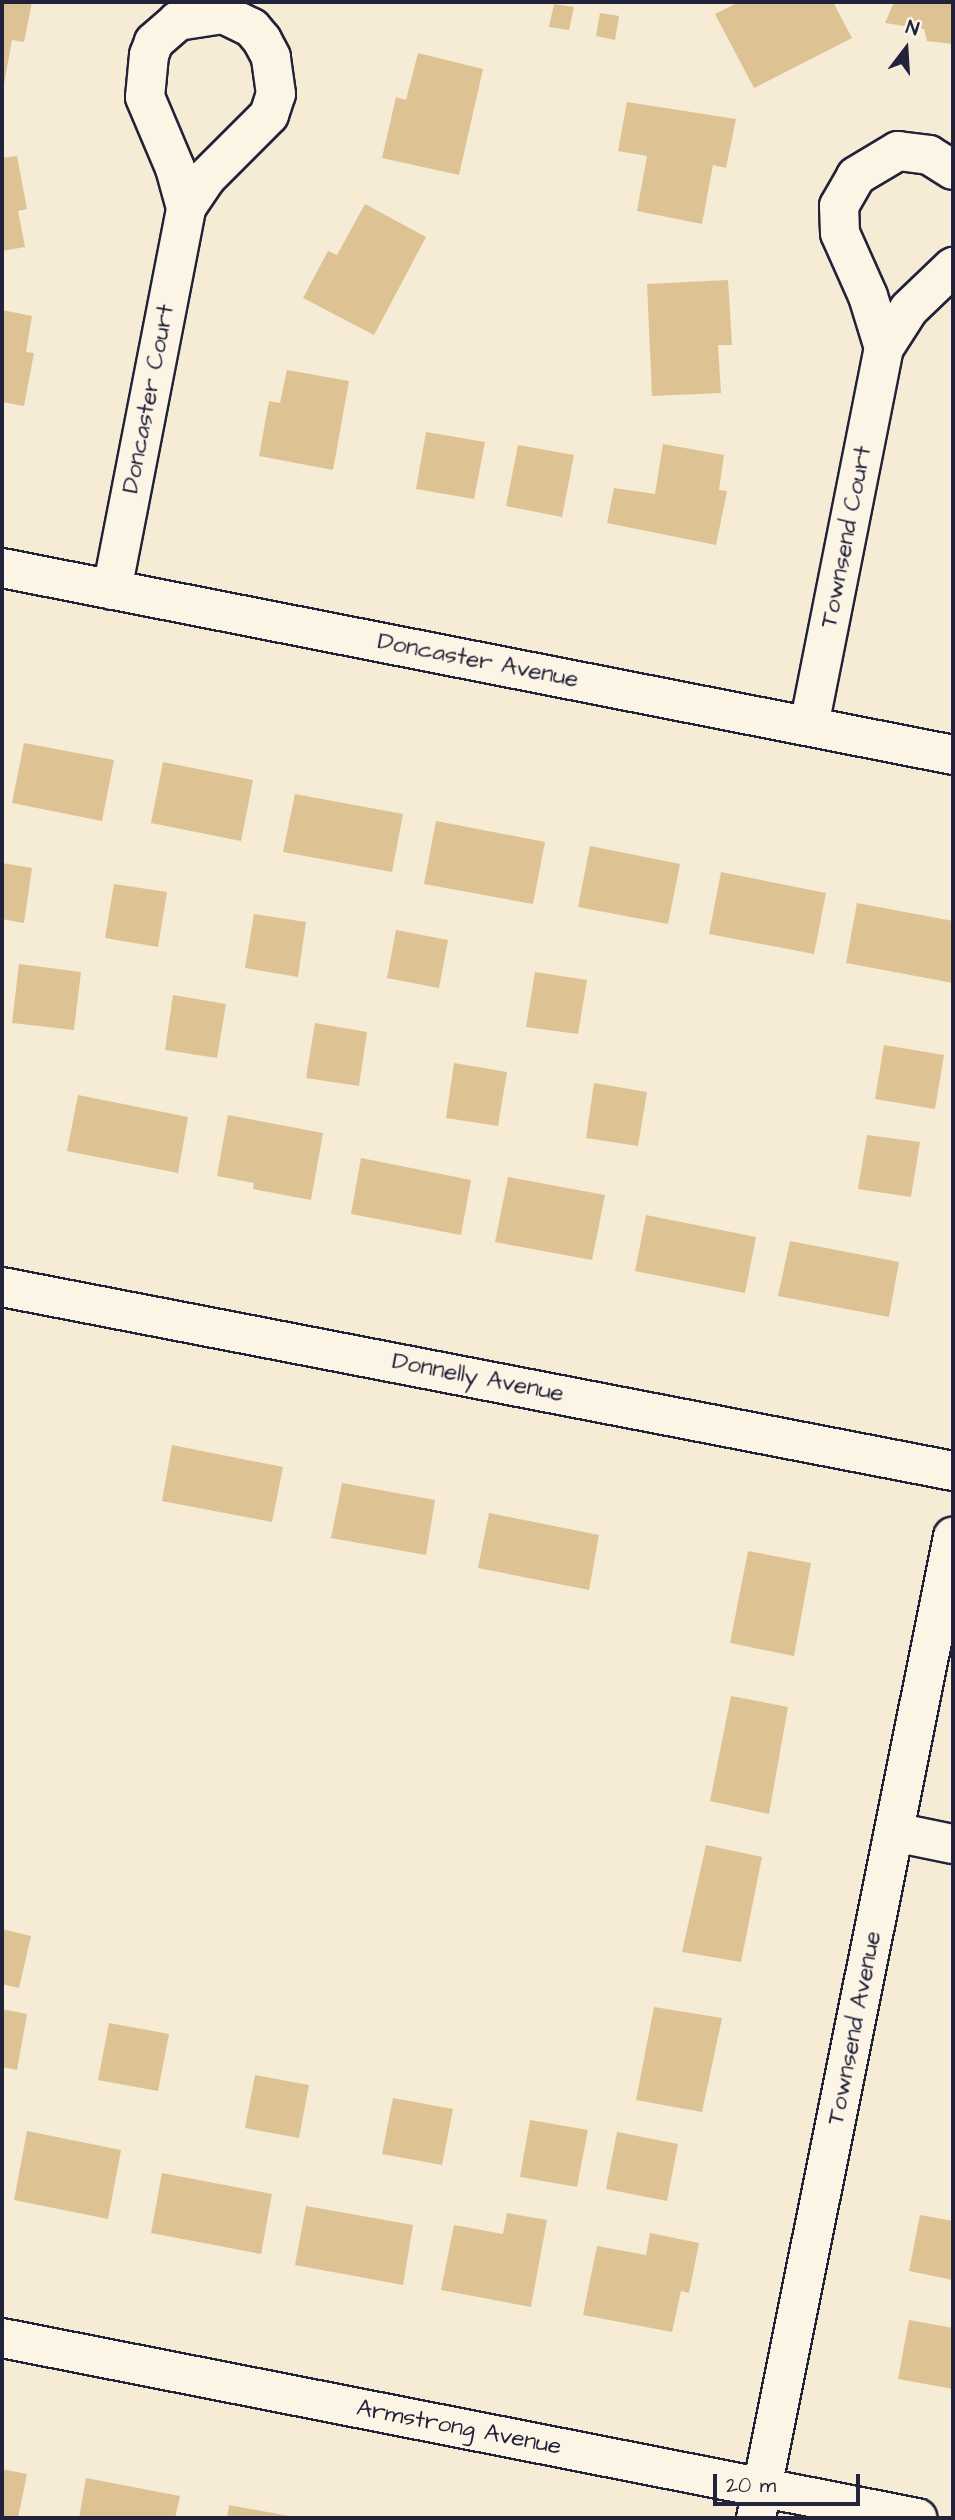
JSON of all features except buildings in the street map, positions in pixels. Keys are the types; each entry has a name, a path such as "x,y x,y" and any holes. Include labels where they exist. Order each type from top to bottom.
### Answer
{"street":[{"name":"Doncaster Court","path":"112,590 186,208 206,178 269,115 276,94 271,57 262,40 251,28 223,14 205,13 178,21 154,42 147,63 145,97 175,168 186,208"},
{"name":"Townsend Court","path":"884,348 868,296 840,233 839,206 856,176 898,151 929,155 953,170"},
{"name":"Townsend Court","path":"809,726 884,348 909,309 953,267"},
{"name":"Doncaster Avenue","path":"2,568 953,755"},
{"name":"Donnelly Avenue","path":"2,1287 953,1471"},
{"name":"Townsend Avenue","path":"759,2503 953,1537"},
{"path":"894,1832 953,1843"},
{"name":"Armstrong Avenue","path":"2,2339 759,2503 917,2518"}]}
